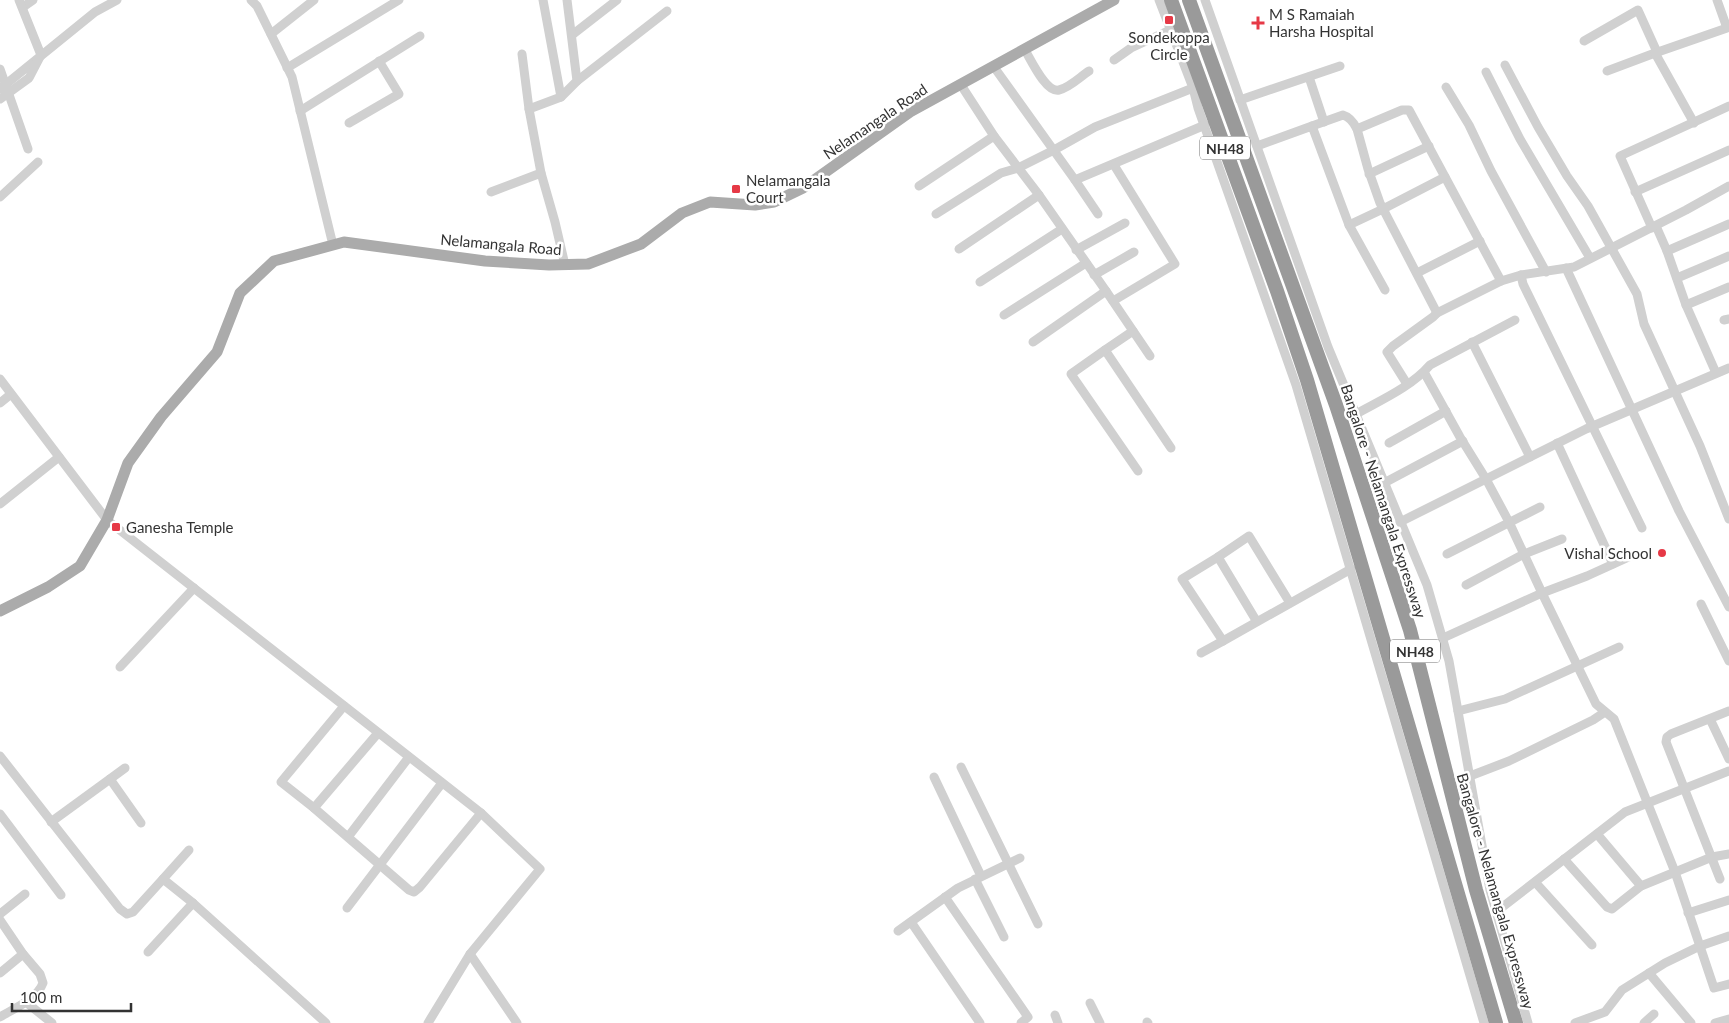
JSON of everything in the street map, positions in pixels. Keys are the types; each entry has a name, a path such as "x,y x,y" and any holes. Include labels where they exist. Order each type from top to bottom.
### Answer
{"highway":[{"name":"Bangalore - Nelamangala Expressway","path":"1189,0 1336,405 1410,630 1476,890 1516,1023"},
{"name":"NH48","path":"1172,2 1277,291 1310,388 1496,1023"}],"main road":[{"name":"Nelamangala Road","path":"0,611 48,587 80,566 107,520 128,463 161,417 217,352 240,294 274,261 344,242 484,261 564,265 588,264 640,244 682,213 710,202 755,205 774,202 803,188 910,112 1114,0"}],"street":[{"path":"33,0 21,3 41,55"},
{"path":"0,100 5,89 41,55 95,12 116,0"},
{"path":"251,0 257,6 292,77 333,245"},
{"path":"271,34 314,0"},
{"path":"287,68 399,0"},
{"path":"544,0 561,96"},
{"path":"567,0 577,82"},
{"path":"572,35 617,0"},
{"path":"1159,0 1193,88 1198,108 1296,385 1484,1023"},
{"path":"1205,0 1328,347 1427,585 1443,638 1490,890 1528,1023"},
{"path":"1606,72 1728,27 1717,0"},
{"path":"1584,42 1638,10 1656,53 1694,123"},
{"path":"528,109 561,96 667,11"},
{"path":"1114,60 1131,48 1170,30"},
{"path":"300,111 420,36"},
{"path":"1025,50 1053,91 1060,90 1089,71"},
{"path":"522,54 528,109 541,173 555,222 564,265"},
{"path":"349,123 399,94 380,61"},
{"path":"1505,65 1538,127 1567,176 1588,206 1637,294 1644,324 1675,391 1729,520"},
{"path":"1240,100 1340,66"},
{"path":"994,67 1098,214"},
{"path":"0,69 5,89 28,149"},
{"path":"1486,72 1520,139 1590,258"},
{"path":"1309,77 1324,122"},
{"path":"961,85 994,136 1039,195 1150,356"},
{"path":"1446,87 1469,125 1491,171 1546,272"},
{"path":"936,214 1001,174 1018,168 1054,150 1095,127 1193,88"},
{"path":"1716,373 1686,305 1667,251 1635,192 1620,156 1729,106"},
{"path":"1357,129 1402,110 1409,110 1501,281"},
{"path":"1256,146 1343,115 1347,116 1357,129 1370,174 1383,209 1437,313"},
{"path":"1075,180 1205,126"},
{"path":"1312,126 1350,225 1385,290"},
{"path":"919,186 994,136"},
{"path":"1370,174 1429,146"},
{"path":"1635,192 1729,150"},
{"path":"0,197 38,162"},
{"path":"1112,301 1175,264 1114,165"},
{"path":"491,192 541,173"},
{"path":"1350,225 1445,177"},
{"path":"1407,384 1387,352 1437,313 1501,281 1574,267 1654,227 1729,186"},
{"path":"960,249 1039,195"},
{"path":"1076,250 1125,223"},
{"path":"1667,251 1729,224"},
{"path":"980,282 1062,229"},
{"path":"1417,273 1480,241"},
{"path":"1094,275 1134,252"},
{"path":"1678,278 1729,256"},
{"path":"1004,315 1086,263"},
{"path":"1566,268 1684,520 1729,607"},
{"path":"1521,276 1523,284 1642,528"},
{"path":"1686,305 1729,287"},
{"path":"1034,342 1106,291"},
{"path":"1356,414 1407,384 1424,372 1430,365 1515,320"},
{"path":"1133,331 1071,374 1138,471"},
{"path":"1472,342 1530,457"},
{"path":"1105,350 1171,448"},
{"path":"1400,522 1593,426 1729,368"},
{"path":"1424,372 1509,522 1596,704 1614,719 1675,872 1714,988 1729,984"},
{"path":"0,379 107,520 481,813 540,869 470,954 428,1023"},
{"path":"0,403 11,394"},
{"path":"1388,443 1446,411"},
{"path":"1384,483 1462,441"},
{"path":"1557,444 1614,564"},
{"path":"0,504 59,458"},
{"path":"1720,497 1729,491"},
{"path":"1447,554 1540,507"},
{"path":"1223,641 1182,579 1249,536 1290,603"},
{"path":"1466,585 1524,554 1562,539"},
{"path":"1443,638 1542,593 1631,556"},
{"path":"1218,557 1257,622"},
{"path":"1201,653 1351,569"},
{"path":"120,667 194,588"},
{"path":"1700,604 1729,661"},
{"path":"1458,711 1505,699 1619,647"},
{"path":"344,706 281,782 409,890 414,892 481,813"},
{"path":"1720,878 1666,742 1667,737 1671,734 1729,711"},
{"path":"1470,776 1509,761 1593,720 1605,712"},
{"path":"1710,719 1729,759"},
{"path":"314,808 378,733"},
{"path":"0,756 120,909 127,914 133,912 189,850"},
{"path":"348,837 409,757"},
{"path":"961,767 1038,924"},
{"path":"51,822 124,768"},
{"path":"1496,912 1625,812 1729,771"},
{"path":"934,777 1004,937"},
{"path":"110,779 141,823"},
{"path":"347,908 442,783"},
{"path":"0,814 61,895"},
{"path":"1597,834 1641,886"},
{"path":"1564,860 1612,909 1641,886 1712,857 1729,854"},
{"path":"898,932 958,888 1020,858"},
{"path":"163,879 326,1023"},
{"path":"1535,882 1592,945"},
{"path":"0,914 25,894"},
{"path":"945,897 1028,1017 1021,1023"},
{"path":"1688,913 1729,900"},
{"path":"148,952 192,903"},
{"path":"0,920 43,980 42,987 28,1003 20,1004 0,1017"},
{"path":"911,922 980,1023"},
{"path":"1575,1023 1605,1012 1622,990 1665,963 1700,946 1729,936"},
{"path":"0,973 23,954"},
{"path":"470,954 517,1023"},
{"path":"1649,974 1691,1023"},
{"path":"28,1003 52,1023"},
{"path":"1090,1003 1100,1023"},
{"path":"1644,1023 1654,1014"},
{"path":"1715,1023 1729,1019"}],"place":[{"name":"Sondekoppa Circle","path":"1169,20"},
{"name":"M S Ramaiah Harsha Hospital","path":"1258,23"},
{"name":"Nelamangala Court","path":"736,189"},
{"name":"Ganesha Temple","path":"116,527"},
{"name":"Vishal School","path":"1662,553"}]}
